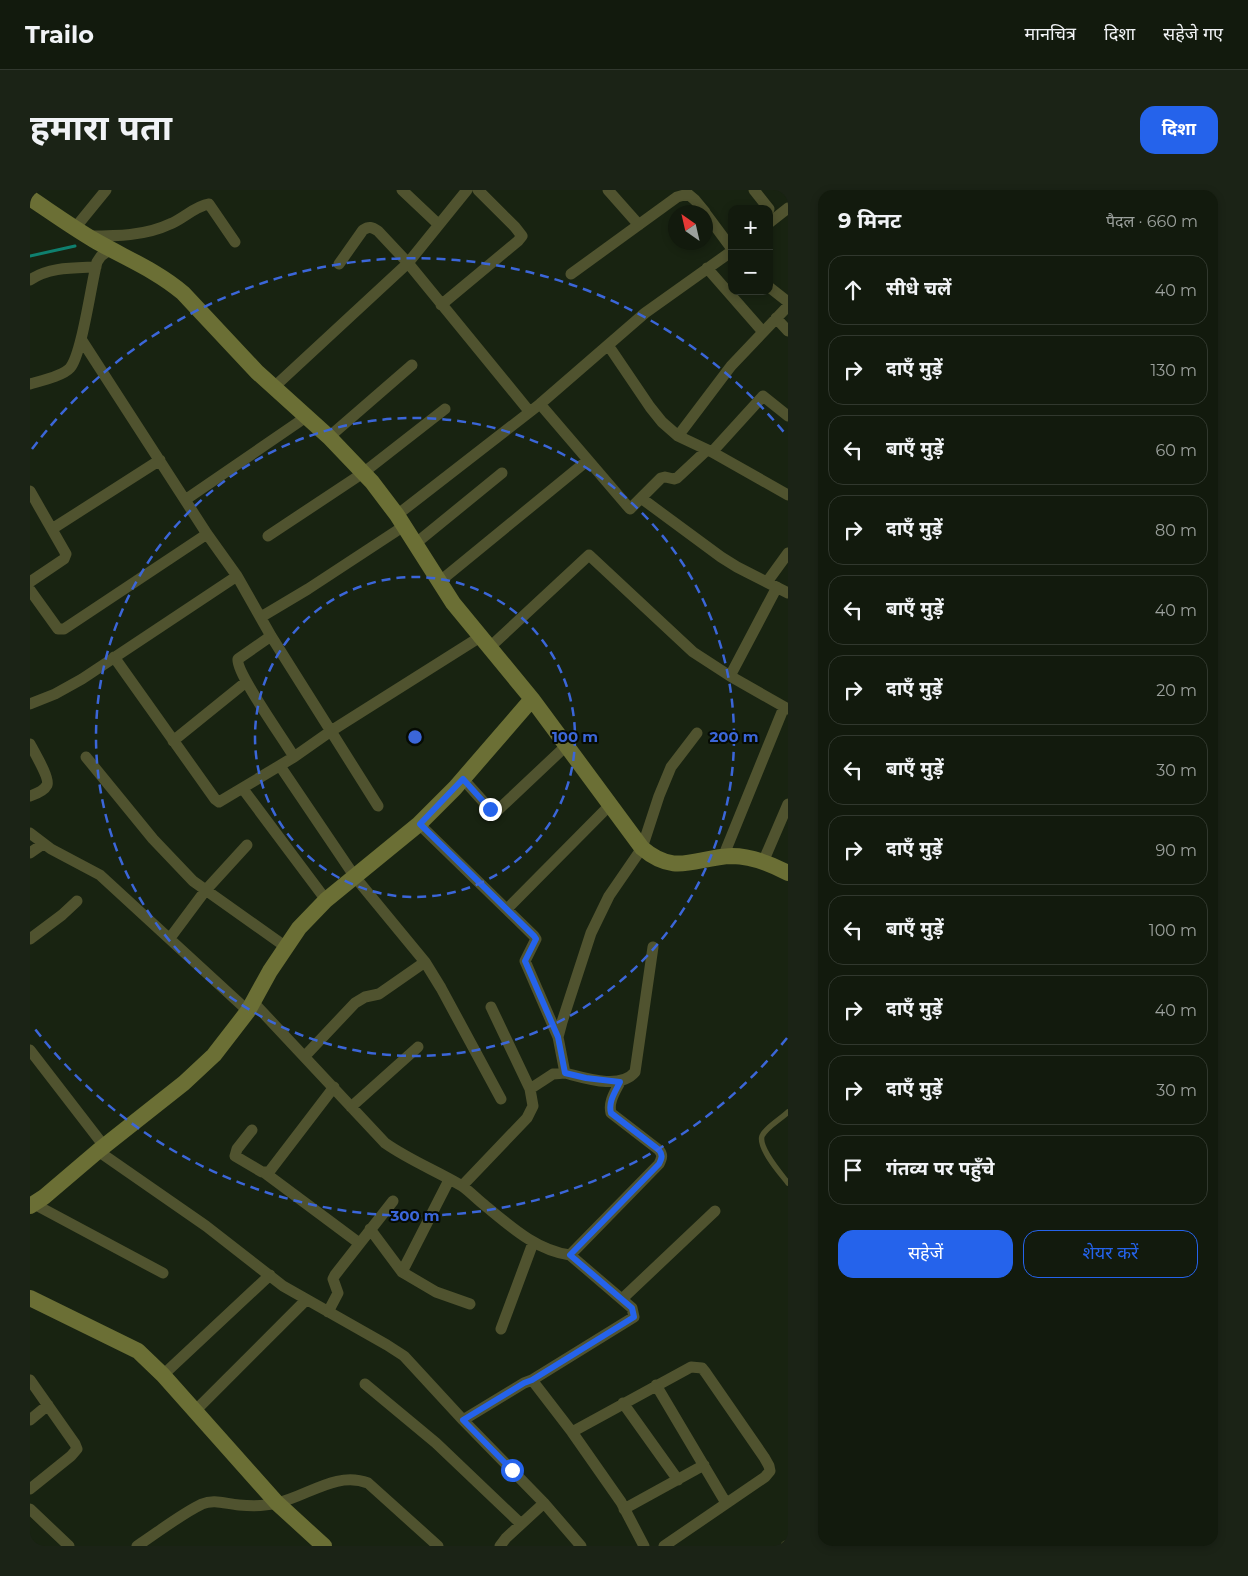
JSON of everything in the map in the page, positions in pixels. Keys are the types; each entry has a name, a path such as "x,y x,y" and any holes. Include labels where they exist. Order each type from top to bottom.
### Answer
{"street":[{"path":"38,190 30,198 95,240 159,274 183,293 237,352 273,388 329,438 372,482 400,520 453,603 532,699 642,848 651,856 674,864 723,857 750,858 788,873"},
{"path":"30,384 70,368 80,338 96,267 101,256 95,240 106,190"},
{"path":"402,190 438,224"},
{"path":"273,388 408,263 467,190"},
{"path":"441,305 522,236 478,190"},
{"path":"608,190 639,225"},
{"path":"754,190 764,205"},
{"path":"571,274 677,197 688,194 699,205"},
{"path":"95,240 156,230 170,225 209,204 235,242"},
{"path":"773,214 788,208"},
{"path":"713,225 729,250"},
{"path":"339,264 359,236 368,227 378,231 408,263 529,411"},
{"path":"261,617 308,589 400,520 529,411 540,404 645,313 728,255"},
{"path":"30,280 50,271 96,267"},
{"path":"707,268 763,332"},
{"path":"678,436 731,366 788,304 773,291"},
{"path":"776,318 788,331"},
{"path":"80,338 207,534 237,576 271,636 378,806"},
{"path":"608,345 650,407 662,422 678,436 788,495"},
{"path":"329,438 412,365"},
{"path":"540,404 630,509 661,478 665,477 674,480 709,451 763,396 788,416"},
{"path":"268,536 364,474 445,409"},
{"path":"185,500 306,417"},
{"path":"52,529 160,460"},
{"path":"439,582 588,460"},
{"path":"415,544 502,473"},
{"path":"30,491 66,554 64,559 30,582"},
{"path":"641,498 721,557 788,593"},
{"path":"30,590 58,629 64,629 207,534"},
{"path":"730,676 788,553"},
{"path":"114,657 219,802 280,766 330,731 485,642 589,555 693,652 786,708 723,857"},
{"path":"30,704 68,687 237,576"},
{"path":"271,636 238,659 237,665 294,757"},
{"path":"173,741 246,682"},
{"path":"32,1205 44,1198 203,1066 225,1042 251,1007 270,971 299,928 326,900 420,824 463,779 532,699"},
{"path":"558,1037 591,933 609,896 642,848 671,767 697,733"},
{"path":"30,744 48,783 40,792 30,796"},
{"path":"463,779 490,809 495,812 567,746"},
{"path":"86,757 153,839 193,881 286,947"},
{"path":"280,766 355,877 425,962 502,1098"},
{"path":"243,789 326,900"},
{"path":"763,862 788,804"},
{"path":"507,909 610,805"},
{"path":"420,824 536,939 525,961 558,1037 565,1073"},
{"path":"30,833 43,844 100,876 251,1007 305,1056 385,1143 462,1186 533,1243 556,1253 568,1255 632,1308 634,1317 631,1319 463,1420"},
{"path":"30,853 43,844"},
{"path":"170,938 205,891 247,845"},
{"path":"30,939 62,916 77,901"},
{"path":"530,1089 553,1074 565,1073 591,1079 620,1082 630,1078 634,1072 653,947"},
{"path":"305,1056 355,1003 364,997 379,994 425,962"},
{"path":"462,1186 527,1118 533,1106 530,1089 491,1007"},
{"path":"351,1106 418,1046"},
{"path":"30,1050 101,1149 206,1226 283,1286 404,1356 544,1503 581,1546"},
{"path":"568,1255 659,1164 662,1158 662,1153 659,1150 611,1113 611,1102 620,1082"},
{"path":"265,1173 272,1169 334,1087"},
{"path":"252,1130 237,1149 235,1156 265,1173 359,1243"},
{"path":"402,1272 449,1180"},
{"path":"328,1312 338,1293 333,1279 393,1201"},
{"path":"32,1205 163,1273"},
{"path":"622,1299 714,1211"},
{"path":"370,1229 402,1272 436,1292 470,1304"},
{"path":"501,1329 533,1243"},
{"path":"163,1375 270,1275"},
{"path":"30,1298 138,1351 163,1375 296,1523 324,1546"},
{"path":"196,1411 306,1300"},
{"path":"572,1432 691,1366 702,1368 767,1462 770,1471 765,1477 664,1546"},
{"path":"30,1380 76,1444 77,1449 30,1489"},
{"path":"532,1380 572,1432 624,1509 644,1546"},
{"path":"365,1384 436,1442 521,1524"},
{"path":"656,1385 726,1503"},
{"path":"623,1403 678,1480"},
{"path":"30,1420 48,1405"},
{"path":"624,1509 704,1465"},
{"path":"137,1546 194,1509 210,1502 251,1506 277,1503 337,1481 349,1479 359,1480 368,1484 438,1546"},
{"path":"500,1546 544,1503"},
{"path":"30,1509 69,1546"}],"lane":[{"path":"788,1112 762,1136 762,1144 766,1153 788,1183"}],"waterway":[{"path":"30,256 75,246"}],"route":[{"path":"490,809 463,779 420,824 536,939 526,958 526,966 540,993 558,1037 565,1073 586,1078 620,1082 611,1102 611,1113 662,1153 659,1164 570,1255 632,1308 634,1317 463,1420 512,1470"}]}
